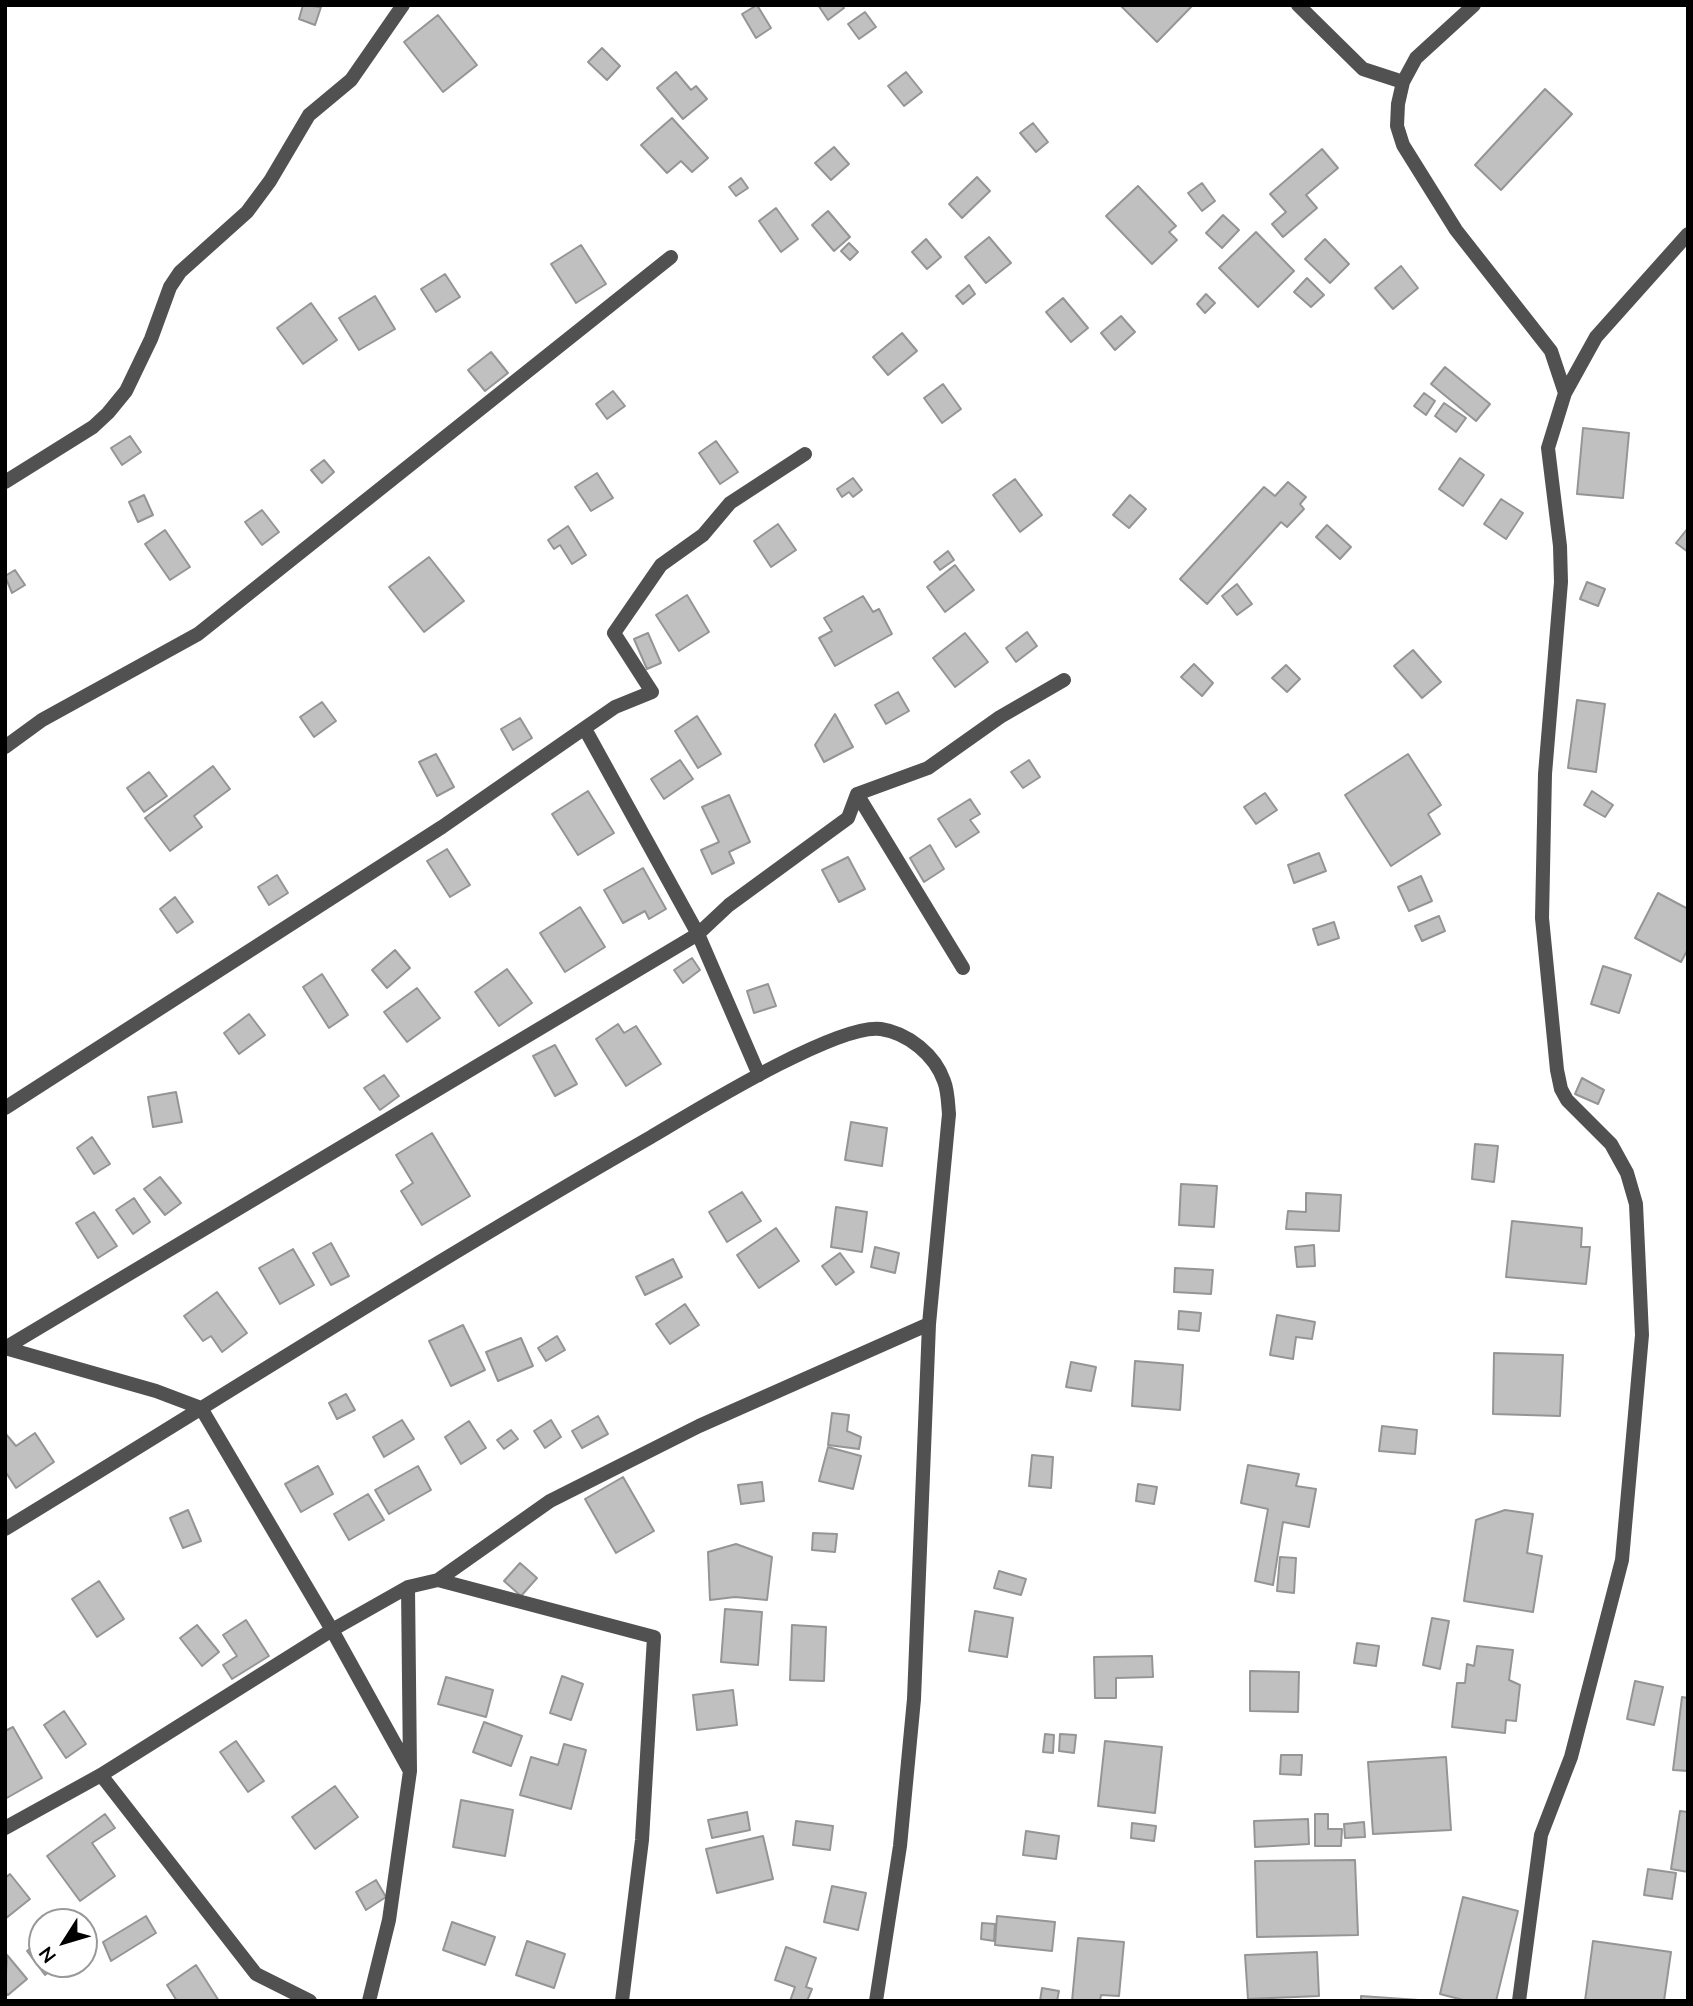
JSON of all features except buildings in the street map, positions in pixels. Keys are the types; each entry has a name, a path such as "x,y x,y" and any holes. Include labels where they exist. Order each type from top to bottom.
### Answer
{"street":[{"path":"5,482 93,426 108,413 126,391 151,339 170,288 180,272 247,212 270,181 309,115 351,80 403,5"},
{"path":"1298,5 1363,69 1403,82"},
{"path":"1474,5 1416,58 1403,82 1397,126 1403,145 1456,230 1551,351 1565,393"},
{"path":"1519,2001 1541,1835 1571,1757 1622,1560 1642,1335 1636,1204 1627,1173 1611,1144 1560,1089 1542,918 1545,774 1561,582 1560,546 1548,448 1565,393 1596,337 1688,234"},
{"path":"5,747 42,720 198,634 671,257"},
{"path":"5,1108 442,827 615,707 652,692 614,633 661,565 703,535 730,503 805,454"},
{"path":"5,1348 698,934 729,905 848,818 857,794 929,768 1000,717 1064,681"},
{"path":"585,729 698,934 759,1075"},
{"path":"857,794 962,968"},
{"path":"5,1529 484,1233 759,1075 856,1030 881,1029 908,1038 928,1055 944,1080 949,1114 929,1324 914,1699 900,1846 876,2001"},
{"path":"5,1828 101,1775 332,1630 408,1587 438,1580 550,1501 618,1465 929,1324"},
{"path":"5,1348 156,1391 201,1408 332,1630 410,1771"},
{"path":"438,1580 654,1637 642,1840 622,2001"},
{"path":"369,2001 389,1920 410,1771 408,1587"},
{"path":"101,1775 256,1973 310,2001"}]}
